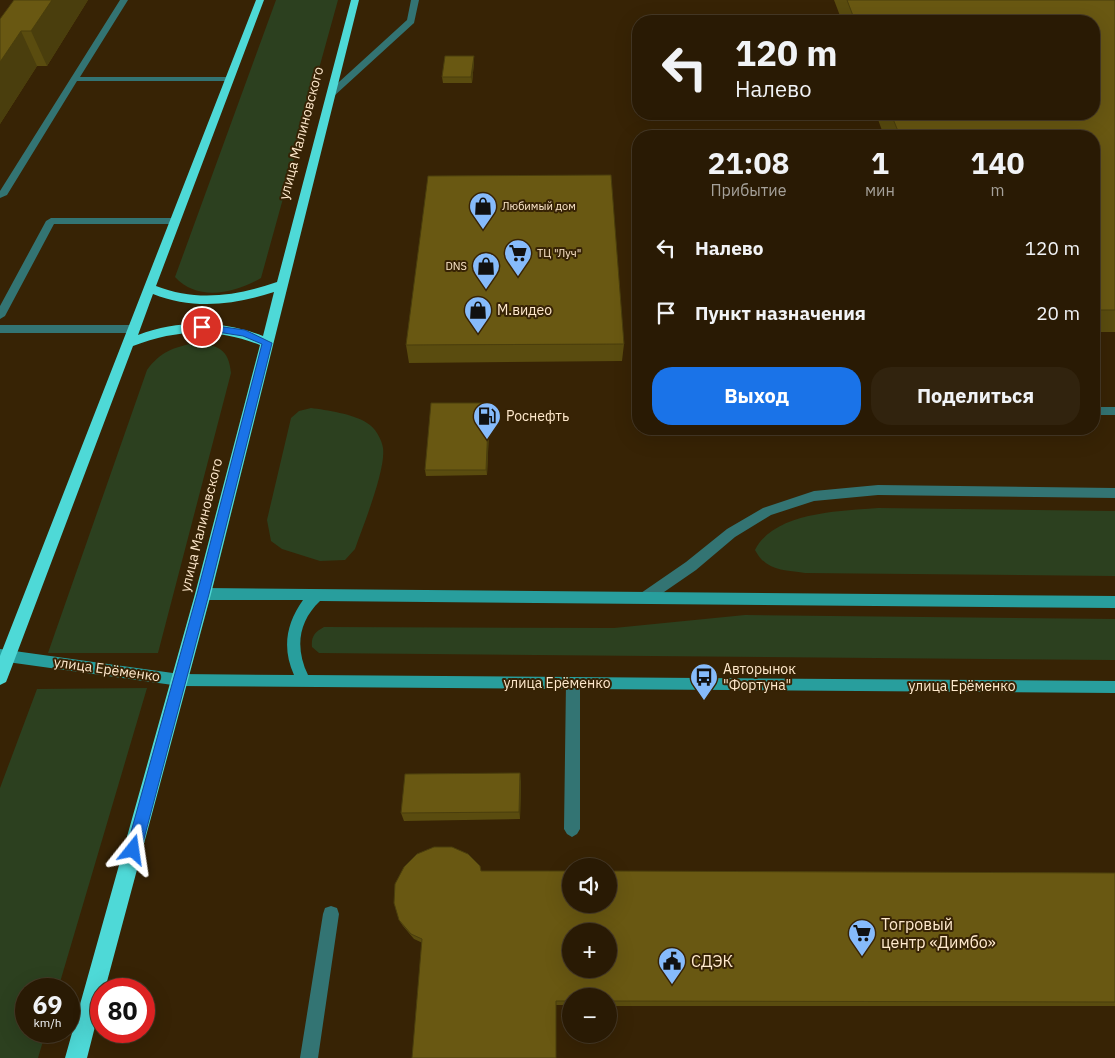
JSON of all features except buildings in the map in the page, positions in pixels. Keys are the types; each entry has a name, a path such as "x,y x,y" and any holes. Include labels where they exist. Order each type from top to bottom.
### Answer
{"highway":[{"path":"0,677 4,655 260,0"},
{"name":"улица Малиновского","path":"76,1058 203,594 355,0"},
{"path":"148,287 164,295 208,302 239,298 281,286"},
{"path":"127,344 152,333 202,327 245,333 267,343"}],"street":[{"path":"203,594 1115,602"},
{"path":"304,680 294,664 292,639 306,604 318,594"},
{"name":"улица Ерёменко","path":"4,655 180,680 1115,687"}],"lane":[{"path":"0,195 2,195 77,79 124,0"},
{"path":"331,94 411,22 415,0"},
{"path":"77,79 230,79"},
{"path":"0,316 51,221 174,221"},
{"path":"0,328 133,329"},
{"path":"1100,411 1115,411"},
{"path":"646,597 691,566 732,533 767,511 814,496 878,490 1115,493"},
{"path":"572,829 573,683"},
{"path":"309,1058 331,914"}],"green space":[{"path":"276,0 338,0 261,278 240,288 228,291 205,292 194,290 184,285 175,277"},
{"path":"195,343 216,347 225,353 231,373 158,653 48,653 147,370 168,351"},
{"path":"311,408 355,417 370,425 378,434 383,448 381,470 373,498 355,549 345,560 320,561 282,549 271,541 267,520 291,418 299,411"},
{"path":"878,508 1115,511 1115,576 805,573 782,570 770,566 759,557 755,550 764,537 792,521 845,510"},
{"path":"745,615 1115,619 1115,660 319,653 312,647 314,635 324,627 614,628"},
{"path":"147,688 61,978 15,978 15,1043 42,1043 38,1058 0,1058 0,788 37,689"}],"place":[{"name":"Любимый дом","path":"483,230"},
{"name":"ТЦ \"Луч\"","path":"518,277"},
{"name":"DNS","path":"486,290"},
{"name":"М.видео","path":"478,334"},
{"name":"Роснефть","path":"487,440"},
{"name":"Авторынок \"Фортуна\"","path":"704,701"},
{"name":"Тогровый центр «Димбо»","path":"862,957"},
{"name":"СДЭК","path":"672,985"}],"route":[{"path":"133,850 203,594 267,343 245,333 224,328 202,327"}]}
